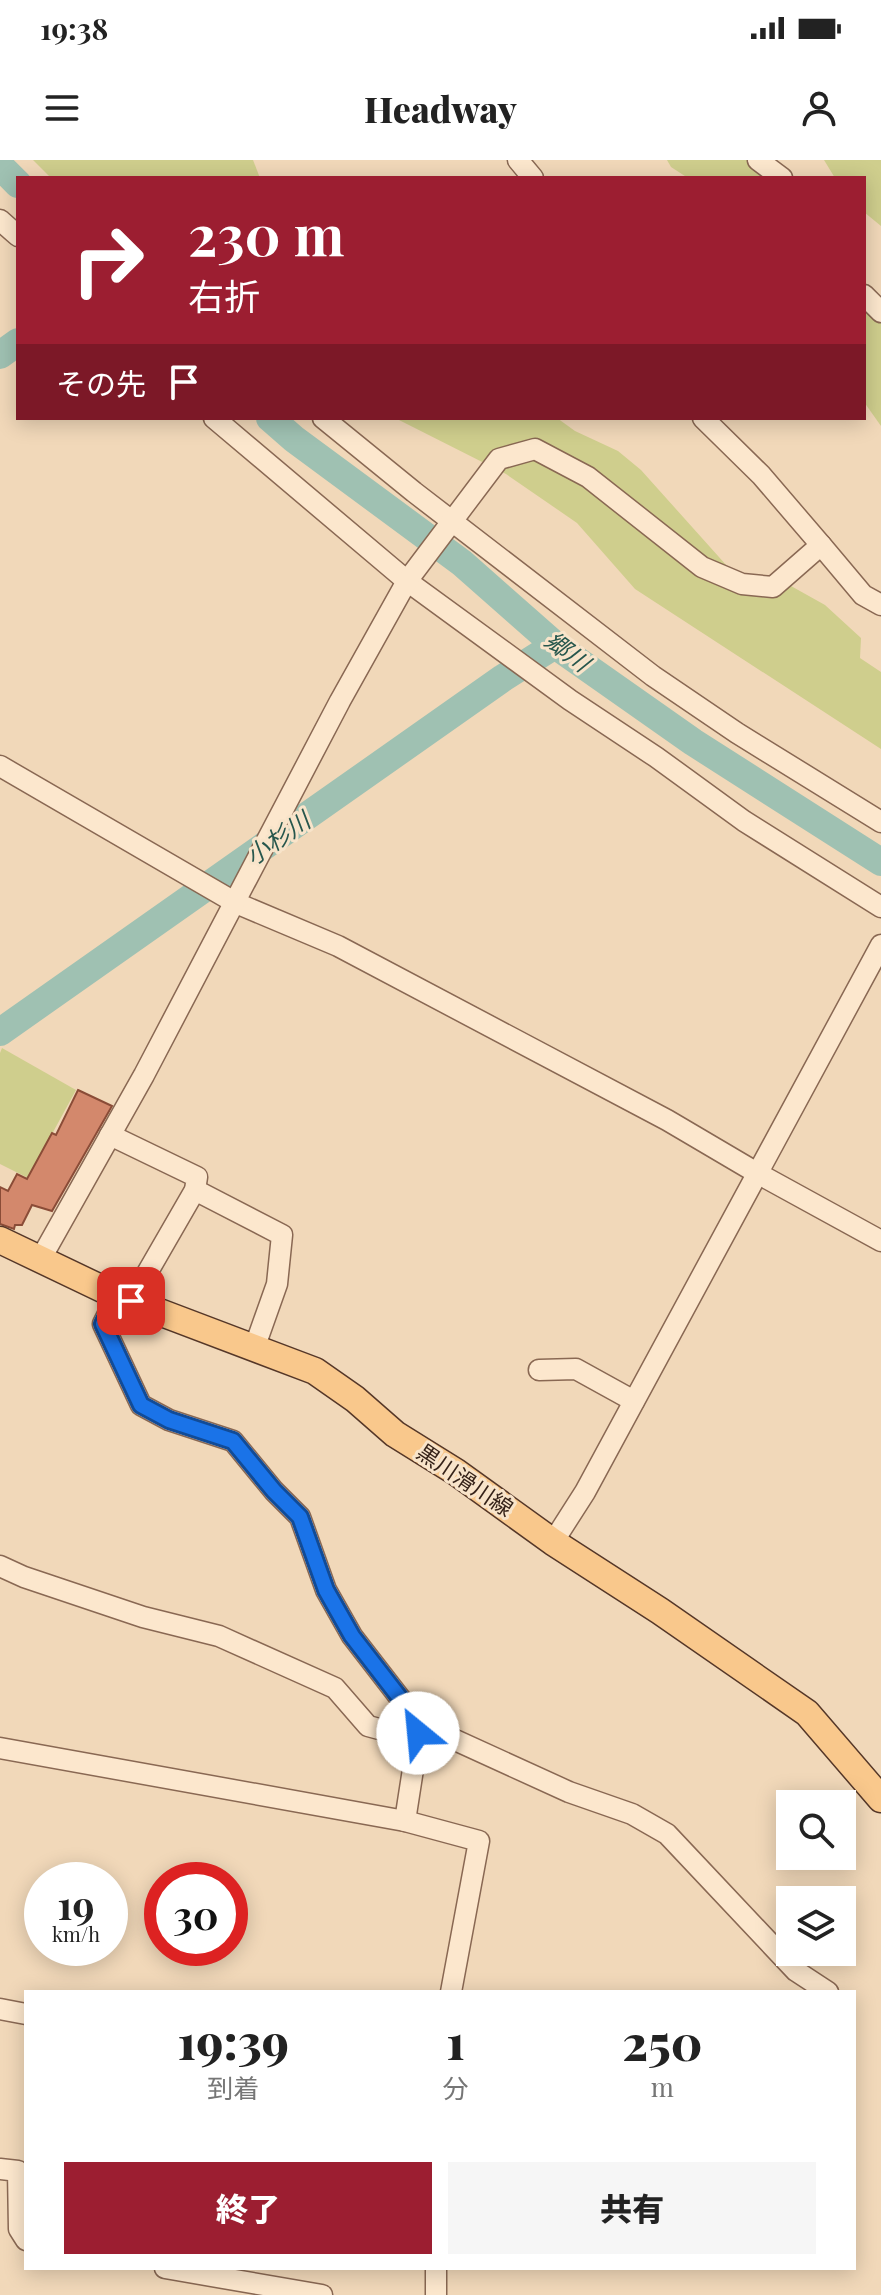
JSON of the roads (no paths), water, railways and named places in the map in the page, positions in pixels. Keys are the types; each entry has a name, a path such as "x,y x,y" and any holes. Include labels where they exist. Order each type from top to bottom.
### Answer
{"main road":[{"name":"黒川滑川線","path":"0,1240 124,1298 315,1371 355,1399 395,1434 456,1472 553,1542 660,1611 807,1713 881,1799"}],"street":[{"path":"518,160 531,176"},
{"path":"758,160 779,176"},
{"path":"0,220 16,234"},
{"path":"866,297 881,312"},
{"path":"216,420 407,581 744,821 881,907"},
{"path":"325,420 653,676 737,733 881,822"},
{"path":"705,420 761,475 863,595 881,605"},
{"path":"40,1260 236,903 340,701 407,581 499,459 535,449 588,477 702,567 742,584 773,587 821,545"},
{"path":"0,766 236,903 338,946 667,1120 881,1241"},
{"path":"553,1542 585,1492 881,945"},
{"path":"110,1135 197,1177 195,1190 124,1298 103,1324 141,1405 169,1420 233,1441 300,1517 326,1590 352,1636 419,1728 569,1792 632,1814 667,1834 796,1971 825,1990"},
{"path":"195,1190 282,1235 277,1284 255,1346"},
{"path":"539,1370 576,1369 634,1401"},
{"path":"0,1566 143,1617 219,1636 247,1648 335,1688 368,1726 394,1733 419,1728"},
{"path":"405,1821 419,1728"},
{"path":"0,1748 405,1821 479,1841 451,1990"},
{"path":"0,2009 24,2014"},
{"path":"0,2169 18,2171 19,2229 24,2237"},
{"path":"177,2270 322,2295"},
{"path":"436,2270 436,2295"}],"waterway":[{"name":"郷川","path":"0,166 16,182"},
{"path":"0,355 16,343"},
{"name":"郷川","path":"272,420 462,563 555,645 693,742 881,862"},
{"name":"小杉川","path":"0,1032 503,678 555,645"}]}
